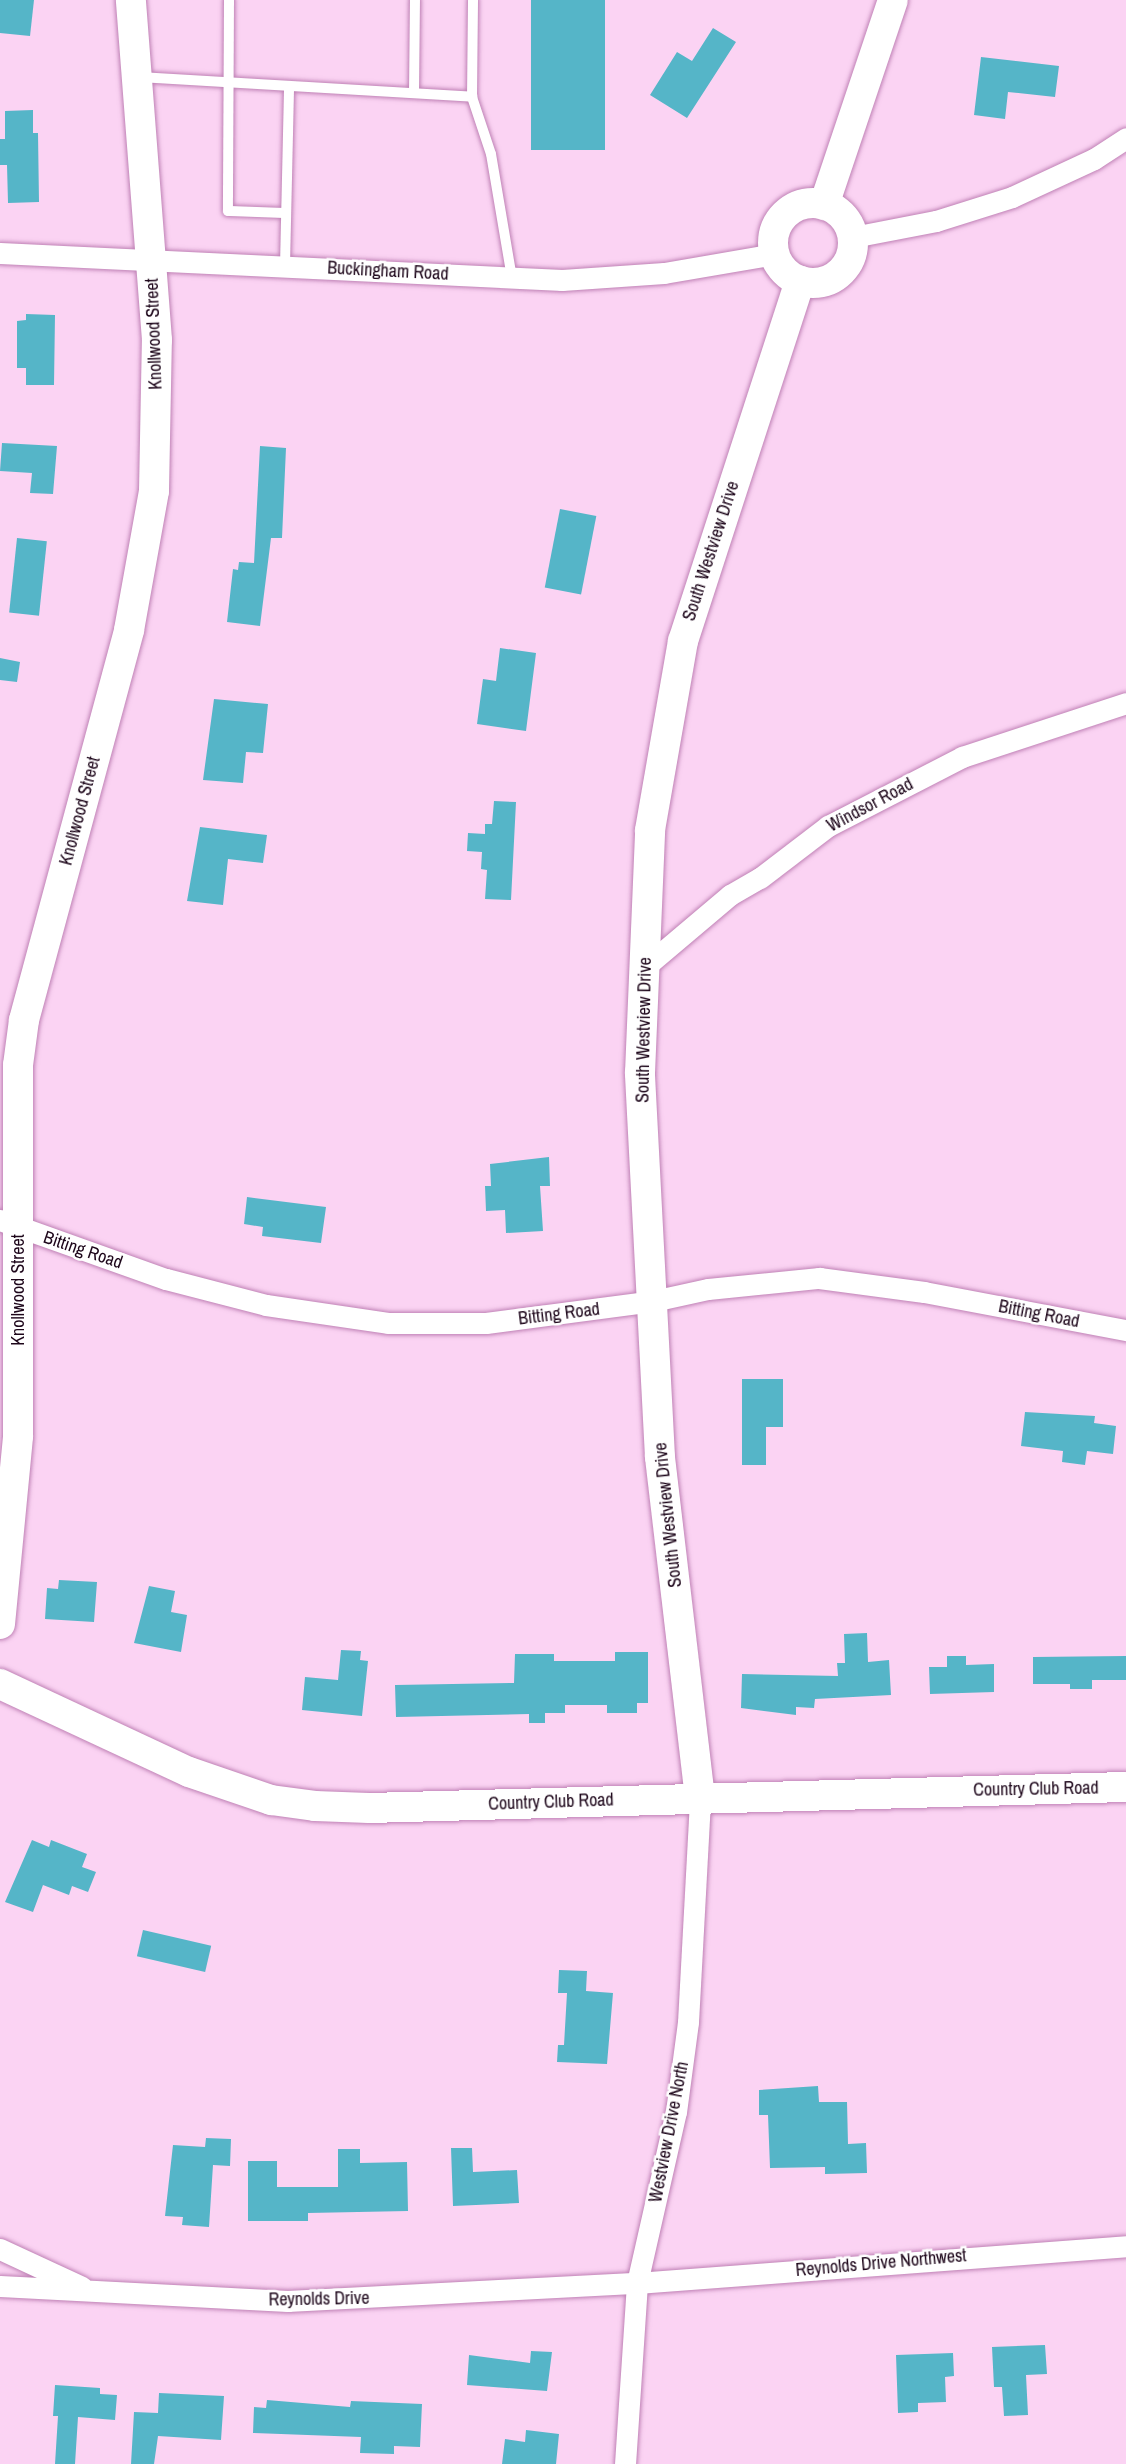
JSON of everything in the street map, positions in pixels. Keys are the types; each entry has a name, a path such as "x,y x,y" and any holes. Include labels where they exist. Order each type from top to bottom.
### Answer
{"main road":[{"name":"Knollwood Street","path":"0,1624 18,1436 9,1224 18,1065 24,1020 129,630 154,491 157,340 131,0"},
{"path":"824,205 893,0"},
{"path":"806,204 824,205 843,215 853,237 852,253 838,274 819,282 800,280 789,274 775,254 776,228 783,217 806,204"},
{"name":"South Westview Drive","path":"700,1798 660,1457 640,1073 650,830 683,641 800,280"},
{"name":"Country Club Road","path":"0,1684 189,1772 271,1800 369,1808 1126,1787"}],"street":[{"path":"853,237 936,221 1012,197 1094,159 1126,138"},
{"name":"Buckingham Road","path":"0,253 562,280 664,273 775,254"},
{"name":"Windsor Road","path":"646,966 730,895 760,878 828,826 962,757 1126,703"},
{"name":"Bitting Road","path":"9,1224 166,1279 266,1305 388,1323 486,1323 652,1301 708,1288 819,1278 924,1292 1126,1330"},
{"name":"Westview Drive North","path":"626,2464 637,2283 680,2086 688,2022 700,1798"},
{"name":"Reynolds Drive Northwest","path":"637,2283 1126,2246"},
{"path":"0,2249 94,2292"},
{"name":"Reynolds Drive","path":"0,2286 288,2301 637,2283"}],"lane":[{"path":"229,0 228,211 286,213"},
{"path":"414,93 415,0"},
{"path":"473,0 472,97 491,154 512,278"},
{"path":"137,76 289,89 472,97"},
{"path":"285,266 289,89"}],"building":[{"path":"0,0 34,0 30,36 0,33"},
{"path":"531,0 605,0 605,150 531,150"},
{"path":"713,28 736,42 687,118 650,95 677,52 692,61"},
{"path":"981,57 1059,66 1055,97 1008,92 1005,119 974,115"},
{"path":"33,110 33,133 38,133 39,202 8,203 7,165 0,165 0,139 5,139 5,111"},
{"path":"26,314 55,315 54,385 26,385 26,368 17,368 17,321 26,320"},
{"path":"2,443 57,446 53,494 30,493 32,473 0,471"},
{"path":"260,446 286,448 282,538 271,538 260,626 227,622 233,569 238,570 239,562 254,563"},
{"path":"560,509 596,516 581,595 545,588"},
{"path":"17,538 47,541 39,616 9,613"},
{"path":"500,648 536,653 526,731 477,724 483,679 496,681"},
{"path":"0,658 20,662 17,682 0,680"},
{"path":"214,699 268,704 263,753 246,752 243,783 203,780"},
{"path":"494,801 516,802 511,900 485,899 487,870 481,869 482,852 467,851 468,833 485,834 485,824 492,824"},
{"path":"200,827 267,835 263,863 228,859 223,905 187,901"},
{"path":"549,1157 550,1186 540,1186 543,1231 506,1233 505,1210 486,1211 485,1186 491,1186 490,1164"},
{"path":"247,1197 326,1207 321,1243 262,1236 263,1227 244,1224"},
{"path":"742,1379 783,1379 783,1427 766,1427 766,1465 742,1465"},
{"path":"1025,1412 1095,1416 1094,1423 1116,1426 1113,1454 1087,1451 1085,1465 1062,1462 1063,1451 1021,1446"},
{"path":"59,1580 97,1582 94,1622 45,1619 47,1588 58,1589"},
{"path":"149,1586 175,1591 171,1612 187,1615 181,1652 134,1643"},
{"path":"867,1633 868,1662 889,1660 891,1695 815,1699 814,1708 796,1707 796,1715 741,1708 742,1674 838,1676 837,1663 845,1663 844,1634"},
{"path":"341,1650 361,1651 360,1660 368,1661 362,1716 302,1710 305,1677 338,1680"},
{"path":"615,1652 648,1652 648,1703 637,1703 637,1713 607,1713 607,1705 565,1705 565,1713 545,1713 545,1723 529,1723 529,1714 396,1717 395,1685 514,1683 515,1654 554,1654 554,1661 615,1661"},
{"path":"947,1656 966,1656 966,1665 994,1664 994,1692 930,1694 929,1667 947,1667"},
{"path":"1126,1656 1126,1680 1092,1680 1092,1689 1070,1689 1070,1684 1033,1684 1033,1657"},
{"path":"32,1840 49,1847 51,1840 87,1854 82,1867 96,1872 88,1892 72,1886 69,1895 43,1885 33,1912 5,1902"},
{"path":"143,1930 211,1946 205,1972 137,1956"},
{"path":"559,1970 587,1971 586,1991 613,1993 607,2064 557,2062 558,2045 564,2045 567,1993 558,1993"},
{"path":"818,2086 819,2102 847,2102 848,2144 866,2143 867,2173 825,2174 825,2167 770,2168 768,2115 759,2115 759,2090"},
{"path":"206,2138 231,2139 230,2166 213,2165 209,2227 182,2225 183,2217 165,2216 173,2145 205,2147"},
{"path":"451,2148 472,2148 473,2172 517,2170 519,2203 453,2206"},
{"path":"338,2149 360,2149 360,2163 407,2162 408,2211 308,2213 308,2221 248,2221 248,2161 277,2161 277,2187 338,2187"},
{"path":"1045,2345 1047,2374 1026,2375 1028,2415 1004,2416 1002,2387 994,2387 992,2347"},
{"path":"531,2351 552,2352 547,2391 467,2385 469,2355 530,2363"},
{"path":"953,2353 954,2376 945,2377 946,2402 918,2403 918,2412 898,2413 896,2355"},
{"path":"55,2385 100,2388 100,2394 117,2395 115,2420 78,2417 75,2464 55,2464 58,2416 53,2416"},
{"path":"159,2393 224,2396 221,2440 158,2436 154,2464 131,2464 134,2412 158,2413"},
{"path":"267,2400 350,2407 351,2401 422,2404 420,2447 394,2446 394,2454 360,2453 361,2437 253,2433 254,2407 266,2408"},
{"path":"526,2430 559,2434 556,2464 502,2464 505,2439 525,2442"}]}
